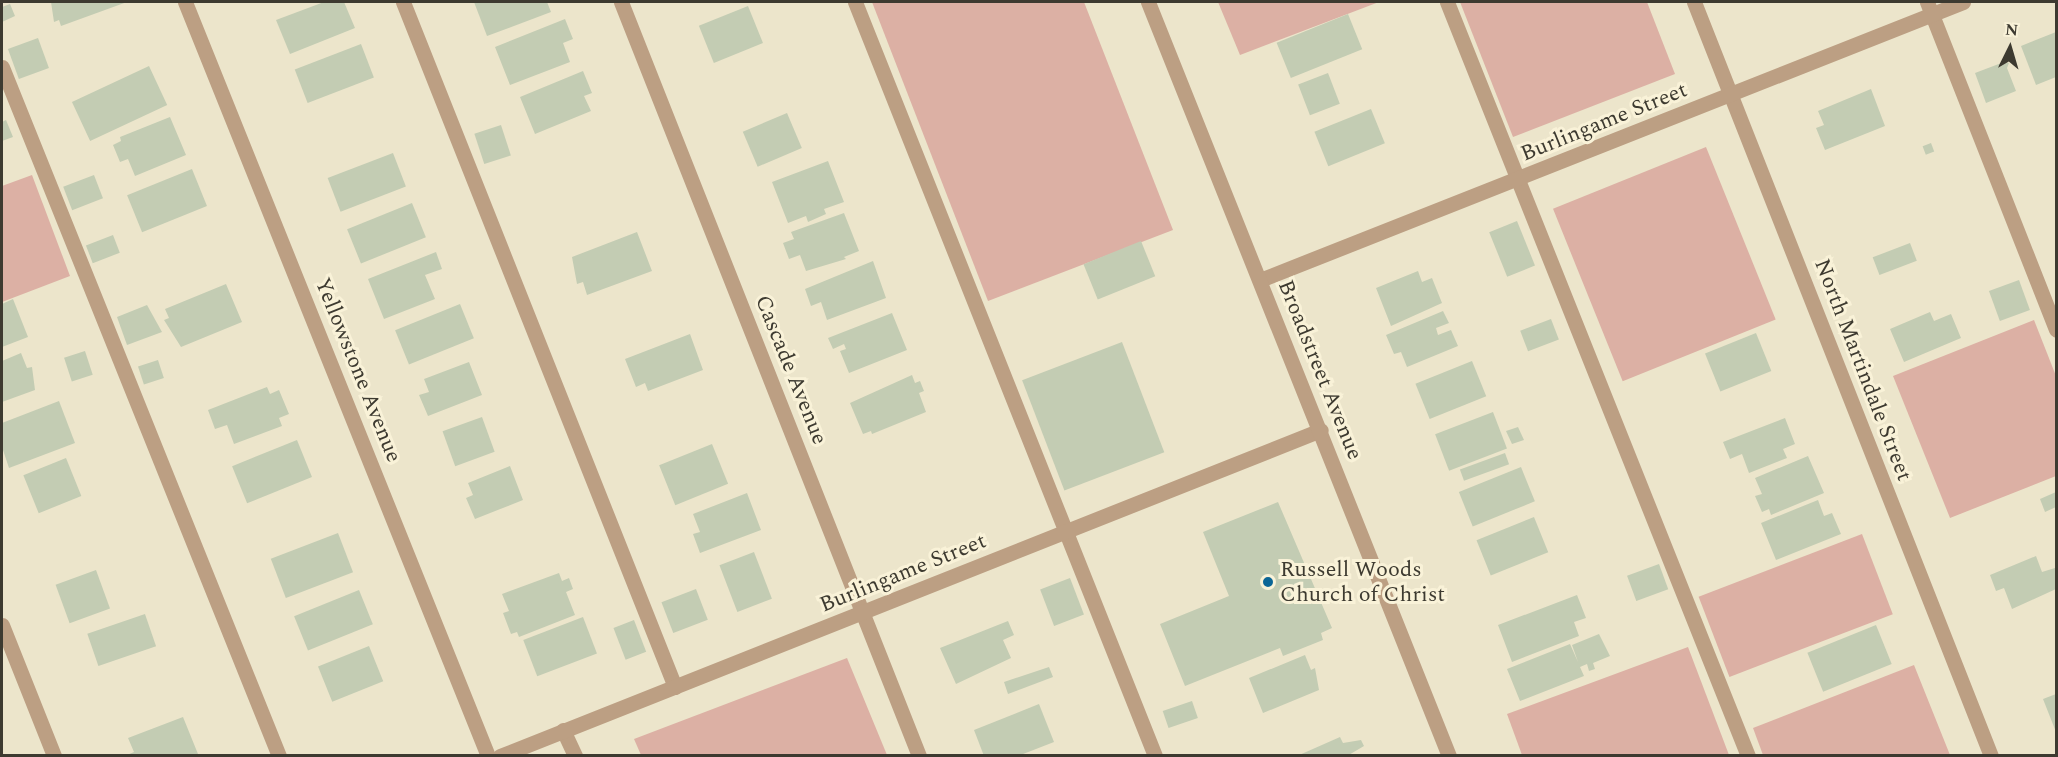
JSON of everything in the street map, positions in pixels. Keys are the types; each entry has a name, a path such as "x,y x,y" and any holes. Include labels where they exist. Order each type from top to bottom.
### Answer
{"street":[{"name":"Yellowstone Avenue","path":"185,2 488,756"},
{"path":"403,2 675,687"},
{"name":"Cascade Avenue","path":"621,2 919,756"},
{"path":"855,2 1155,756"},
{"name":"Broadstreet Avenue","path":"1148,2 1321,430 1449,756"},
{"path":"1446,2 1748,756"},
{"name":"North Martindale Street","path":"1694,2 1991,756"},
{"name":"Burlingame Street","path":"1260,280 1517,181 1731,95 1930,8 1963,2"},
{"path":"1930,8 2056,329"},
{"path":"2,67 279,756"},
{"name":"Burlingame Street","path":"500,756 1321,430"},
{"path":"2,625 54,756"},
{"path":"563,730 575,756"}],"shaded area":[{"path":"872,2 1084,2 1173,230 988,301"},
{"path":"1218,2 1379,2 1240,55"},
{"path":"1460,2 1647,2 1675,74 1513,137"},
{"path":"1706,147 1776,319 1623,381 1553,209"},
{"path":"32,175 70,276 2,302 2,186"},
{"path":"2034,320 2056,376 2056,476 1950,518 1893,376"},
{"path":"1862,534 1893,614 1729,677 1699,597"},
{"path":"1688,647 1729,755 1522,755 1507,714"},
{"path":"847,658 887,755 641,755 634,739"},
{"path":"1914,665 1950,755 1763,755 1753,728"}],"building":[{"path":"51,2 127,2 61,26 59,20 54,22"},
{"path":"324,2 344,2 355,28 290,54 276,20"},
{"path":"474,2 547,2 551,12 487,36"},
{"path":"10,4 15,16 2,22 2,7"},
{"path":"748,6 763,43 714,63 699,26"},
{"path":"1348,14 1362,49 1291,78 1277,43"},
{"path":"565,19 573,39 563,43 570,62 510,85 495,47"},
{"path":"2056,32 2056,77 2036,85 2021,46"},
{"path":"38,38 49,68 19,79 8,49"},
{"path":"361,44 374,78 308,103 295,69"},
{"path":"2004,62 2009,63 2007,68 2016,91 1986,103 1975,73"},
{"path":"149,66 167,105 90,141 72,102"},
{"path":"583,71 592,93 584,96 591,111 535,134 520,97"},
{"path":"1328,73 1340,104 1310,115 1298,84"},
{"path":"1871,89 1885,126 1825,150 1816,128 1824,125 1818,111"},
{"path":"1371,109 1385,143 1328,166 1314,132"},
{"path":"787,113 802,148 758,167 743,132"},
{"path":"170,117 186,155 135,176 128,159 120,162 113,145 121,141 120,137"},
{"path":"6,120 13,137 2,141 2,122"},
{"path":"501,125 511,155 484,164 474,134"},
{"path":"1931,143 1934,151 1926,155 1923,146"},
{"path":"393,153 406,187 341,212 328,178"},
{"path":"828,161 844,202 824,209 826,214 808,222 806,216 788,223 772,182"},
{"path":"192,169 207,206 142,232 127,195"},
{"path":"94,175 103,198 72,210 63,187"},
{"path":"412,203 426,237 361,264 347,229"},
{"path":"844,213 859,251 844,257 846,259 806,271 800,255 789,259 783,243 794,239 791,232"},
{"path":"1517,221 1535,266 1507,277 1489,232"},
{"path":"637,232 652,271 587,295 583,282 577,284 572,257"},
{"path":"113,235 120,253 93,263 86,245"},
{"path":"1141,241 1155,276 1098,299 1084,264"},
{"path":"1910,243 1917,261 1879,275 1873,257"},
{"path":"436,252 442,269 425,275 435,299 384,319 368,279"},
{"path":"873,261 886,298 827,320 821,302 811,306 805,289"},
{"path":"1418,271 1422,282 1432,278 1442,303 1391,326 1376,288"},
{"path":"2019,280 2030,310 2000,321 1989,291"},
{"path":"226,284 242,322 181,347 164,320 169,318 165,309"},
{"path":"13,299 28,337 2,347 2,304"},
{"path":"460,304 474,338 409,365 395,330"},
{"path":"147,305 162,332 127,345 117,317"},
{"path":"1443,311 1449,323 1436,328 1438,335 1451,330 1458,346 1407,367 1401,352 1394,354 1386,335"},
{"path":"1930,312 1934,321 1951,314 1961,338 1904,362 1890,329"},
{"path":"892,313 907,350 849,373 840,351 846,349 844,344 833,349 828,338"},
{"path":"1551,319 1559,340 1528,351 1520,331"},
{"path":"1756,333 1771,371 1720,392 1705,354"},
{"path":"690,334 703,370 648,391 645,383 636,387 625,359"},
{"path":"1122,342 1164,452 1064,491 1022,380"},
{"path":"85,351 93,375 72,382 64,358"},
{"path":"21,353 27,368 32,367 35,390 2,402 2,361"},
{"path":"158,360 164,378 144,385 138,366"},
{"path":"1472,361 1486,396 1430,419 1415,384"},
{"path":"469,362 482,395 428,416 419,395 429,392 424,379"},
{"path":"912,375 915,383 920,381 924,391 919,393 926,412 872,434 871,431 863,434 850,403"},
{"path":"267,387 270,394 279,390 289,414 279,418 282,426 234,444 227,425 215,429 208,410"},
{"path":"59,401 75,443 9,468 2,447 2,423"},
{"path":"1493,412 1507,448 1449,471 1435,434"},
{"path":"482,417 495,452 455,466 443,431"},
{"path":"1785,418 1795,444 1783,449 1787,458 1749,473 1742,454 1730,459 1723,442"},
{"path":"1518,427 1524,440 1512,444 1506,431"},
{"path":"297,440 312,477 247,503 232,466"},
{"path":"712,444 728,484 675,505 659,465"},
{"path":"1505,453 1509,464 1464,481 1460,469"},
{"path":"1808,456 1824,493 1771,515 1769,509 1762,512 1755,496 1762,494 1755,478"},
{"path":"66,458 81,496 39,513 23,475"},
{"path":"510,466 523,500 475,519 466,498 473,495 468,483"},
{"path":"1521,467 1535,501 1473,526 1459,492"},
{"path":"2056,492 2056,507 2045,512 2040,499"},
{"path":"747,493 761,530 700,553 693,534 700,532 693,514"},
{"path":"1818,500 1824,516 1832,513 1841,534 1776,560 1761,523"},
{"name":"Russell Woods Church of Christ","path":"1278,502 1332,628 1321,633 1323,640 1283,656 1280,648 1185,686 1160,624 1229,596 1203,532"},
{"path":"1534,517 1548,552 1491,575 1477,540"},
{"path":"338,533 353,572 286,598 271,559"},
{"path":"754,552 772,599 737,612 719,565"},
{"path":"2036,556 2042,572 2055,568 2056,589 2012,609 2004,588 1996,591 1990,575"},
{"path":"1659,564 1668,589 1636,601 1627,576"},
{"path":"96,570 110,609 70,623 56,585"},
{"path":"559,573 562,581 569,578 573,589 566,592 575,615 519,637 517,632 511,634 503,613 509,611 502,594"},
{"path":"1070,578 1084,614 1054,626 1040,589"},
{"path":"696,589 708,620 673,633 661,602"},
{"path":"359,590 373,624 308,651 294,616"},
{"path":"1577,595 1586,618 1574,622 1579,636 1512,662 1498,625"},
{"path":"145,614 156,646 98,666 87,634"},
{"path":"583,617 597,653 537,676 523,640"},
{"path":"634,620 646,652 626,660 613,628"},
{"path":"1008,621 1014,635 1003,640 1011,658 956,684 940,648"},
{"path":"1876,625 1892,664 1823,692 1807,653"},
{"path":"1599,634 1610,656 1593,663 1595,669 1589,671 1587,664 1580,667 1584,676 1520,701 1507,669 1570,644 1578,662 1572,645"},
{"path":"369,646 383,681 332,702 318,667"},
{"path":"1305,655 1311,670 1315,668 1319,690 1263,713 1249,678"},
{"path":"1049,667 1053,677 1008,694 1004,682"},
{"path":"2056,694 2056,732 2043,699"},
{"path":"1192,701 1198,718 1169,728 1163,711"},
{"path":"1039,704 1054,742 1018,756 984,756 974,730"},
{"path":"183,717 198,754 127,755 134,752 128,738"},
{"path":"1340,737 1343,743 1361,740 1364,746 1347,756 1297,756"}],"place":[{"name":"Russell Woods Church of Christ","path":"1268,582"}]}
